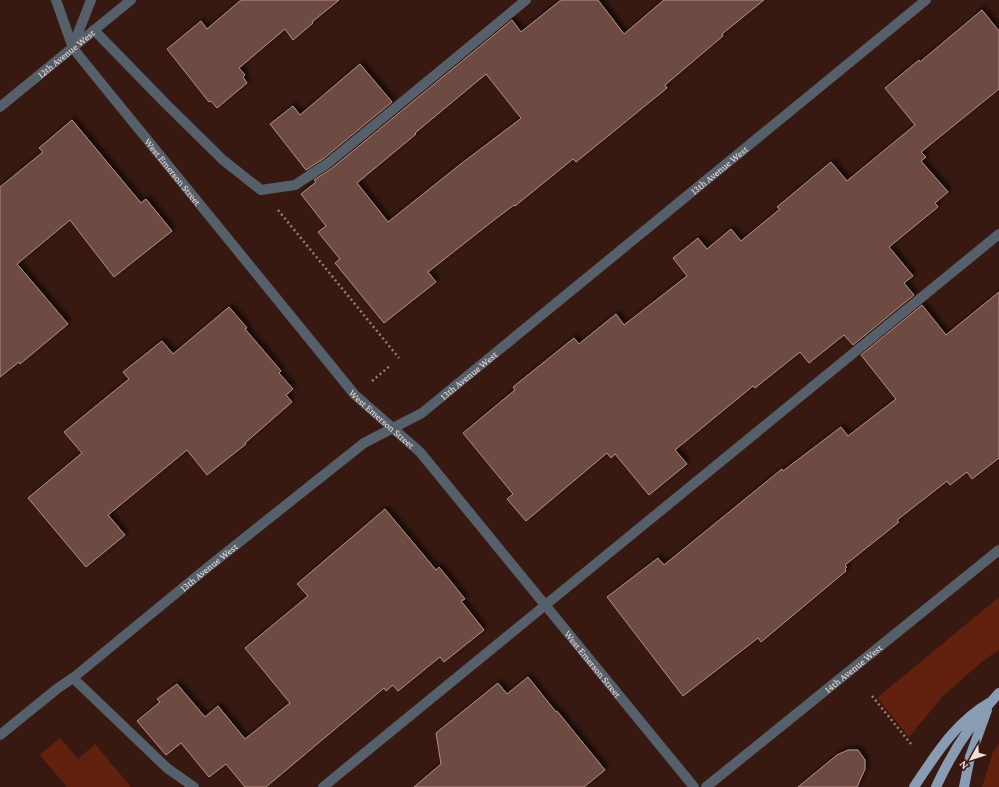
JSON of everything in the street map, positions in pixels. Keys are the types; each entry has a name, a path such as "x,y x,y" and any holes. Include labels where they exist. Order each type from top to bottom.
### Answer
{"main road":[{"path":"914,787 934,756 962,722 995,697"},
{"path":"936,787 944,769 965,733 995,697"},
{"path":"964,787 975,739 995,697"}],"street":[{"name":"West Emerson Street","path":"56,0 72,48 356,395 392,429 420,452 694,787"},
{"path":"72,48 91,0"},
{"name":"12th Avenue West","path":"0,107 131,0"},
{"path":"94,30 223,160 262,190 295,185 327,164 526,0"},
{"name":"13th Avenue West","path":"0,735 58,688 73,678 208,567 364,443 422,413 926,0"},
{"path":"323,787 999,234"},
{"name":"14th Avenue West","path":"706,787 999,550"},
{"path":"73,678 167,768 194,787"}],"path":[{"path":"276,207 399,358"},
{"path":"369,383 391,365"},
{"path":"872,696 911,744"}],"shaded area":[{"path":"999,597 999,649 943,696 909,737 877,698"},
{"path":"60,738 78,759 95,744 131,787 67,787 40,755"},
{"path":"999,743 999,787 982,787 993,752"}],"building":[{"path":"241,0 339,0 293,40 285,29 239,68 245,75 243,77 247,83 217,108 211,101 209,102 167,49 201,21 207,29"},
{"path":"561,0 598,0 624,34 664,0 764,0 722,34 723,36 665,85 667,88 576,162 573,159 515,206 514,205 494,220 428,272 436,282 384,323 335,263 340,259 318,232 326,226 301,194 316,182 314,180 331,169 512,20 521,32","holes":["486,74 521,118 388,222 357,183"]},
{"path":"982,10 999,31 999,89 921,152 926,157 921,161 948,192 935,203 938,207 889,247 913,276 904,283 914,295 853,345 844,335 809,363 800,352 755,388 753,386 675,450 687,464 649,495 615,454 611,458 607,453 526,521 507,499 513,494 463,433 515,390 513,387 574,338 579,344 616,314 624,325 687,276 673,258 698,238 707,249 731,229 741,241 780,209 777,207 831,162 847,181 915,125 885,88 919,60 920,62"},
{"path":"360,64 392,102 323,159 306,170 270,124 293,106 300,115"},
{"path":"72,120 141,203 146,199 172,231 114,277 70,220 17,264 68,324 20,364 19,362 0,377 0,187 43,152 39,148"},
{"path":"999,292 999,458 972,479 967,472 950,485 947,481 897,520 899,522 845,565 847,567 845,569 846,571 761,642 758,638 683,696 607,597 658,558 664,565 782,469 783,471 841,427 848,436 896,399 861,355 922,305 946,335"},
{"path":"229,307 247,328 245,329 281,371 279,373 293,389 286,395 292,402 245,443 246,444 207,475 187,450 108,515 125,535 86,567 28,498 82,453 64,432 129,379 123,372 162,341 173,354"},
{"path":"385,509 436,570 439,567 465,599 461,601 484,630 444,662 440,657 398,691 393,685 386,691 384,688 266,787 245,787 226,764 209,777 181,743 166,755 137,721 160,702 157,699 177,684 205,717 218,706 245,739 290,703 245,648 308,596 297,584"},
{"path":"528,677 605,770 584,787 414,787 441,764 436,733 498,683 507,694"},
{"path":"848,750 858,750 865,760 865,769 857,787 798,787 837,755"}]}
